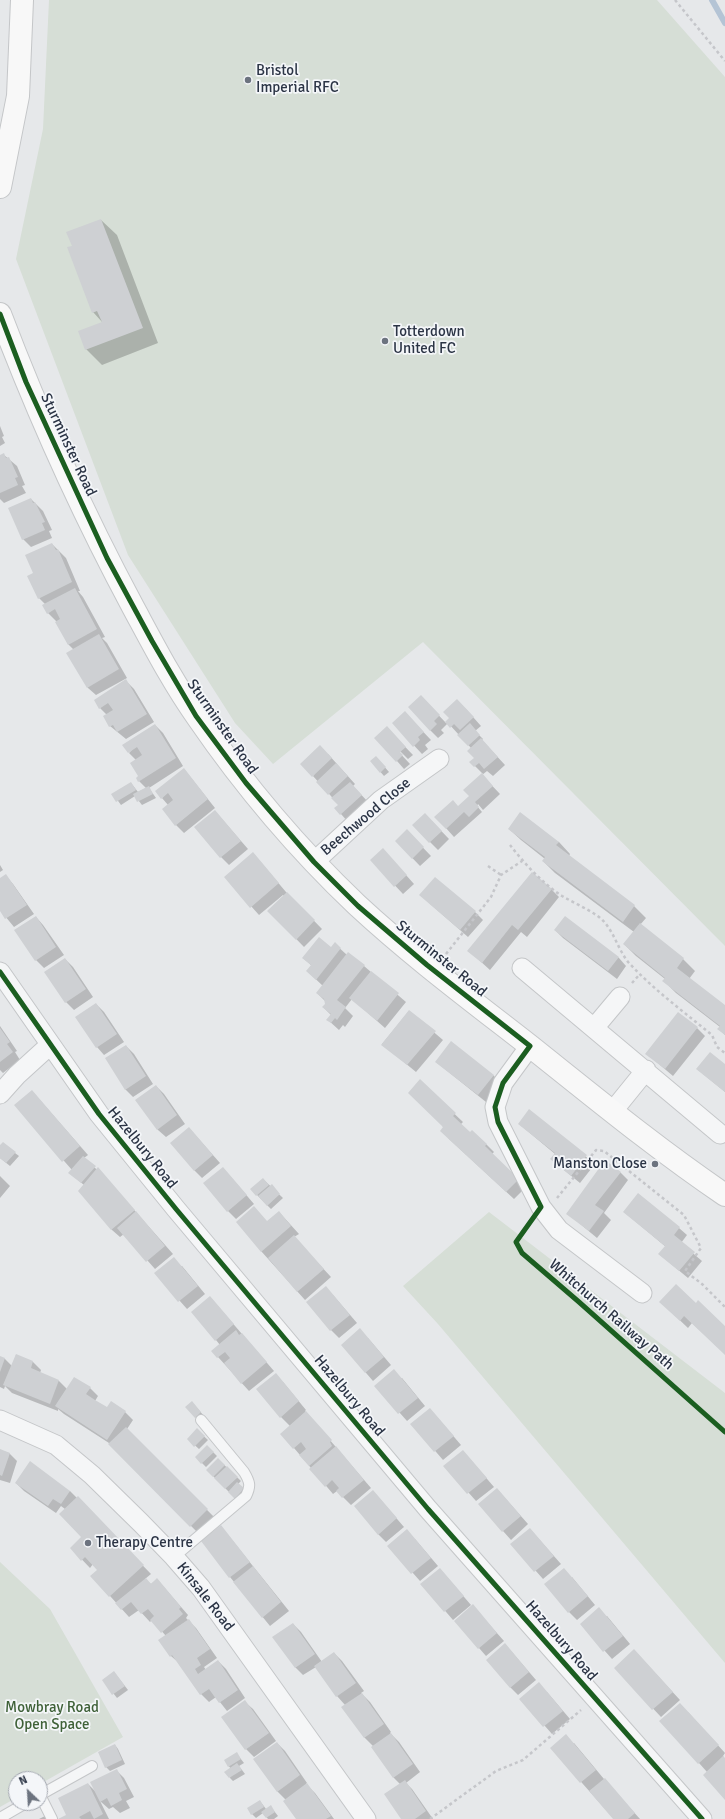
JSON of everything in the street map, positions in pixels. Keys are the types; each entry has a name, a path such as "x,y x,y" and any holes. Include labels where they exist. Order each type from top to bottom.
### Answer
{"street":[{"path":"0,187 18,96 22,0"},
{"name":"Sturminster Road","path":"0,314 26,382 107,558 152,641 196,716 246,783 314,862 358,906 433,970 612,1112 725,1195"},
{"name":"Beechwood Close","path":"314,862 381,800 439,759"},
{"path":"522,968 646,1070 720,1134"},
{"name":"Hazelbury Road","path":"0,972 99,1114 176,1209 423,1503 702,1819"},
{"path":"594,1028 620,997"},
{"path":"0,1094 17,1075 50,1045"},
{"path":"530,1046 503,1083 495,1107 498,1122 545,1212 559,1230 642,1293"},
{"path":"612,1112 646,1070"},
{"name":"Kinsale Road","path":"0,1420 56,1445 92,1476 174,1556 201,1588 366,1819"}],"lane":[{"path":"174,1556 246,1496 250,1487 249,1479 244,1472 201,1420"},
{"path":"48,1791 92,1766"},
{"path":"0,1818 12,1811"}],"path":[{"path":"674,0 725,61"},
{"path":"510,844 522,861 561,895 599,918 611,932 622,954 630,963 652,985 712,1035 717,1047 725,1053"},
{"path":"433,970 491,896 501,875 522,861"},
{"path":"488,866 501,875"},
{"path":"545,1212 596,1150 604,1151 684,1215 701,1248 685,1271 702,1284 725,1307"},
{"path":"430,1819 496,1771 523,1760 583,1709"}],"green space":[{"path":"49,0 657,0 725,77 725,946 423,642 273,764 235,723 128,555 16,259 43,129"},
{"path":"489,1212 725,1393 725,1663 438,1324 403,1286"},
{"name":"Mowbray Road Open Space","path":"0,1562 50,1609 123,1737 48,1779 48,1771 8,1771 8,1802 0,1807"}],"building":[{"path":"101,219 143,328 85,350 78,331 102,322 97,311 92,313 67,247 72,246 66,232"},
{"path":"4,453 6,458 9,457 18,477 15,478 18,485 0,493 0,455"},
{"path":"31,498 33,503 35,502 45,522 42,523 45,530 22,540 8,508"},
{"path":"52,543 56,550 58,549 72,582 38,599 27,576 33,573 25,555"},
{"path":"75,588 97,629 68,645 55,622 60,619 55,609 47,614 42,605"},
{"path":"99,634 119,669 87,688 66,653"},
{"path":"126,679 147,714 117,732 113,725 109,727 103,716 113,710 108,703 99,709 94,700"},
{"path":"421,695 440,715 434,721 437,724 430,731 408,707"},
{"path":"457,699 474,717 460,730 454,724 450,728 445,722 449,718 443,712"},
{"path":"405,711 424,732 418,737 420,740 413,747 392,723"},
{"path":"470,723 480,735 468,746 457,735"},
{"path":"155,724 176,758 138,782 136,778 138,776 130,763 142,755 137,747 128,753 122,745"},
{"path":"387,726 406,747 400,752 403,755 396,762 374,738"},
{"path":"481,738 498,757 484,769 479,763 474,767 469,762 474,758 467,751"},
{"path":"320,745 332,758 312,777 300,764"},
{"path":"376,756 386,767 380,773 370,761"},
{"path":"336,763 348,776 328,795 316,782"},
{"path":"184,768 208,799 175,826 162,809 173,800 168,793 161,799 155,791"},
{"path":"482,773 493,786 475,802 479,807 469,817 464,812 446,829 434,817 453,800 458,806 469,796 463,790"},
{"path":"131,782 136,790 116,802 111,794"},
{"path":"350,782 362,795 340,815 334,808 338,805 331,798"},
{"path":"149,786 153,794 137,802 133,794"},
{"path":"215,810 241,841 220,858 194,827"},
{"path":"520,812 559,842 556,845 635,905 623,922 542,861 545,857 508,829"},
{"path":"425,813 442,831 429,843 412,825"},
{"path":"407,829 424,847 412,859 395,841"},
{"path":"383,848 407,875 394,887 370,860"},
{"path":"253,852 279,883 250,908 224,877"},
{"path":"532,872 552,889 518,930 512,925 482,963 467,951"},
{"path":"6,874 27,905 5,919 0,911 0,878"},
{"path":"435,877 476,911 460,930 419,895"},
{"path":"287,892 315,920 296,940 267,911"},
{"path":"36,916 56,947 35,961 14,930"},
{"path":"565,916 619,957 608,971 554,930"},
{"path":"640,923 684,958 677,968 725,1005 725,1035 717,1029 720,1026 662,981 665,978 623,944"},
{"path":"319,937 331,947 335,942 341,948 316,980 306,971 311,965 302,958"},
{"path":"348,952 365,965 337,1000 346,1007 337,1020 335,1018 331,1023 326,1020 331,1014 322,1007 325,1004 324,999 316,993"},
{"path":"65,958 86,989 65,1003 44,972"},
{"path":"371,971 399,993 377,1021 349,998"},
{"path":"96,1003 117,1034 96,1048 75,1017"},
{"path":"409,1010 436,1031 407,1065 381,1045"},
{"path":"678,1012 698,1027 665,1069 645,1054"},
{"path":"0,1028 10,1042 7,1044 13,1052 0,1062"},
{"path":"451,1041 494,1075 478,1095 435,1062"},
{"path":"126,1045 146,1076 125,1090 105,1058"},
{"path":"710,1052 725,1064 725,1092 696,1069"},
{"path":"420,1079 456,1113 453,1116 470,1132 472,1130 487,1144 485,1146 519,1179 506,1192 440,1131 443,1127 408,1093"},
{"path":"156,1085 177,1115 157,1130 135,1100"},
{"path":"32,1090 80,1146 62,1162 14,1105"},
{"path":"529,1109 587,1155 571,1176 550,1159 555,1153 518,1124"},
{"path":"189,1127 213,1155 194,1171 170,1143"},
{"path":"3,1142 16,1152 6,1163 0,1158 0,1145"},
{"path":"83,1156 96,1166 81,1183 68,1173"},
{"path":"605,1160 621,1172 595,1205 604,1211 589,1231 566,1214"},
{"path":"98,1167 135,1210 111,1230 78,1191"},
{"path":"223,1167 247,1195 227,1212 203,1183"},
{"path":"263,1178 269,1185 256,1196 250,1189"},
{"path":"272,1184 280,1194 267,1206 258,1196"},
{"path":"638,1193 680,1227 674,1235 695,1252 679,1271 658,1254 665,1246 623,1212"},
{"path":"254,1206 267,1221 279,1211 291,1226 261,1252 236,1222"},
{"path":"136,1211 165,1246 146,1262 117,1228"},
{"path":"294,1235 324,1269 297,1292 268,1258"},
{"path":"174,1257 198,1286 178,1302 154,1273"},
{"path":"676,1284 696,1303 698,1300 725,1326 725,1355 684,1316 680,1321 659,1302"},
{"path":"326,1286 350,1315 330,1331 306,1302"},
{"path":"210,1296 234,1324 215,1341 191,1312"},
{"path":"360,1328 384,1357 365,1373 341,1345"},
{"path":"236,1330 239,1335 242,1333 267,1362 241,1384 224,1363 230,1358 225,1352 217,1358 211,1351"},
{"path":"16,1354 33,1361 31,1368 59,1380 50,1404 3,1385"},
{"path":"0,1356 5,1358 0,1372"},
{"path":"394,1369 418,1398 398,1414 374,1386"},
{"path":"276,1373 299,1401 280,1418 256,1389"},
{"path":"74,1377 91,1387 86,1394 95,1400 107,1407 111,1401 126,1411 107,1440 55,1406"},
{"path":"192,1401 201,1412 195,1418 185,1407"},
{"path":"430,1408 454,1436 434,1452 410,1424"},
{"path":"306,1411 332,1440 330,1442 332,1446 309,1466 299,1455 306,1449 301,1442 293,1449 280,1434"},
{"path":"126,1427 208,1509 190,1527 108,1444"},
{"path":"197,1428 205,1436 194,1447 187,1439"},
{"path":"207,1445 214,1452 201,1464 195,1457"},
{"path":"336,1446 364,1480 342,1498 336,1491 339,1488 332,1480 325,1487 309,1469"},
{"path":"0,1449 10,1453 2,1476 0,1475"},
{"path":"463,1450 487,1478 467,1494 443,1466"},
{"path":"218,1458 225,1465 213,1477 206,1470"},
{"path":"30,1461 70,1491 61,1504 53,1499 48,1506 15,1483"},
{"path":"227,1466 238,1477 225,1489 214,1478"},
{"path":"237,1482 244,1488 235,1499 228,1492"},
{"path":"497,1488 521,1516 502,1532 478,1504"},
{"path":"373,1490 397,1518 378,1535 354,1506"},
{"path":"78,1496 144,1565 109,1597 90,1576 97,1570 85,1557 81,1561 70,1548 81,1537 59,1514"},
{"path":"221,1525 250,1562 229,1578 201,1541"},
{"path":"530,1528 554,1556 534,1572 510,1544"},
{"path":"407,1529 431,1558 411,1574 387,1546"},
{"path":"253,1566 281,1602 262,1618 233,1582"},
{"path":"440,1568 464,1596 444,1612 420,1584"},
{"path":"564,1568 588,1596 568,1613 544,1584"},
{"path":"146,1578 151,1584 157,1578 181,1607 179,1609 183,1614 161,1633 150,1620 154,1616 148,1609 141,1614 131,1602 121,1610 115,1603"},
{"path":"473,1604 497,1633 478,1649 454,1621"},
{"path":"599,1607 623,1636 603,1652 580,1624"},
{"path":"189,1619 210,1649 197,1658 201,1665 195,1669 198,1674 218,1660 238,1690 219,1703 209,1689 200,1695 172,1655 170,1657 158,1640"},
{"path":"293,1623 315,1654 295,1668 272,1637"},
{"path":"505,1643 529,1672 510,1688 486,1660"},
{"path":"634,1649 673,1692 652,1710 614,1668"},
{"path":"334,1652 356,1683 336,1697 314,1666"},
{"path":"114,1671 125,1686 112,1695 102,1680"},
{"path":"539,1682 563,1711 543,1727 519,1699"},
{"path":"362,1693 384,1724 364,1738 341,1707"},
{"path":"245,1700 269,1733 245,1750 221,1717"},
{"path":"680,1703 719,1745 698,1764 659,1721"},
{"path":"391,1733 413,1764 393,1778 371,1747"},
{"path":"566,1734 596,1770 580,1783 550,1748"},
{"path":"277,1742 300,1775 277,1792 253,1759"},
{"path":"115,1744 122,1760 105,1768 98,1752"},
{"path":"237,1752 241,1759 228,1767 224,1760"},
{"path":"723,1756 725,1758 725,1800 703,1775"},
{"path":"237,1763 242,1770 229,1778 224,1772"},
{"path":"117,1769 127,1789 119,1793 122,1800 111,1806 107,1798 100,1802 90,1782"},
{"path":"605,1778 635,1813 628,1819 613,1819 589,1791"},
{"path":"405,1780 426,1811 415,1819 401,1819 384,1794"},
{"path":"88,1783 103,1814 94,1819 90,1811 79,1817 81,1819 58,1819 66,1815 58,1798"},
{"path":"307,1783 331,1816 326,1819 296,1819 283,1801"},
{"path":"260,1800 264,1807 251,1815 247,1808"},
{"path":"271,1805 275,1812 266,1818 261,1812"}],"waterway":[{"path":"712,0 725,23"}],"cycle path":[{"name":"Whitchurch Railway Path","path":"0,314 26,382 107,558 152,641 196,716 246,783 314,862 358,906 427,965 530,1046 503,1083 495,1107 498,1122 541,1207 516,1242 522,1253 725,1432"},
{"path":"0,972 99,1114 176,1209 428,1509 702,1819"}],"place":[{"name":"Bristol Imperial RFC","path":"248,80"},
{"name":"Totterdown United FC","path":"385,341"},
{"name":"Manston Close","path":"655,1164"},
{"name":"Therapy Centre","path":"88,1543"}]}
